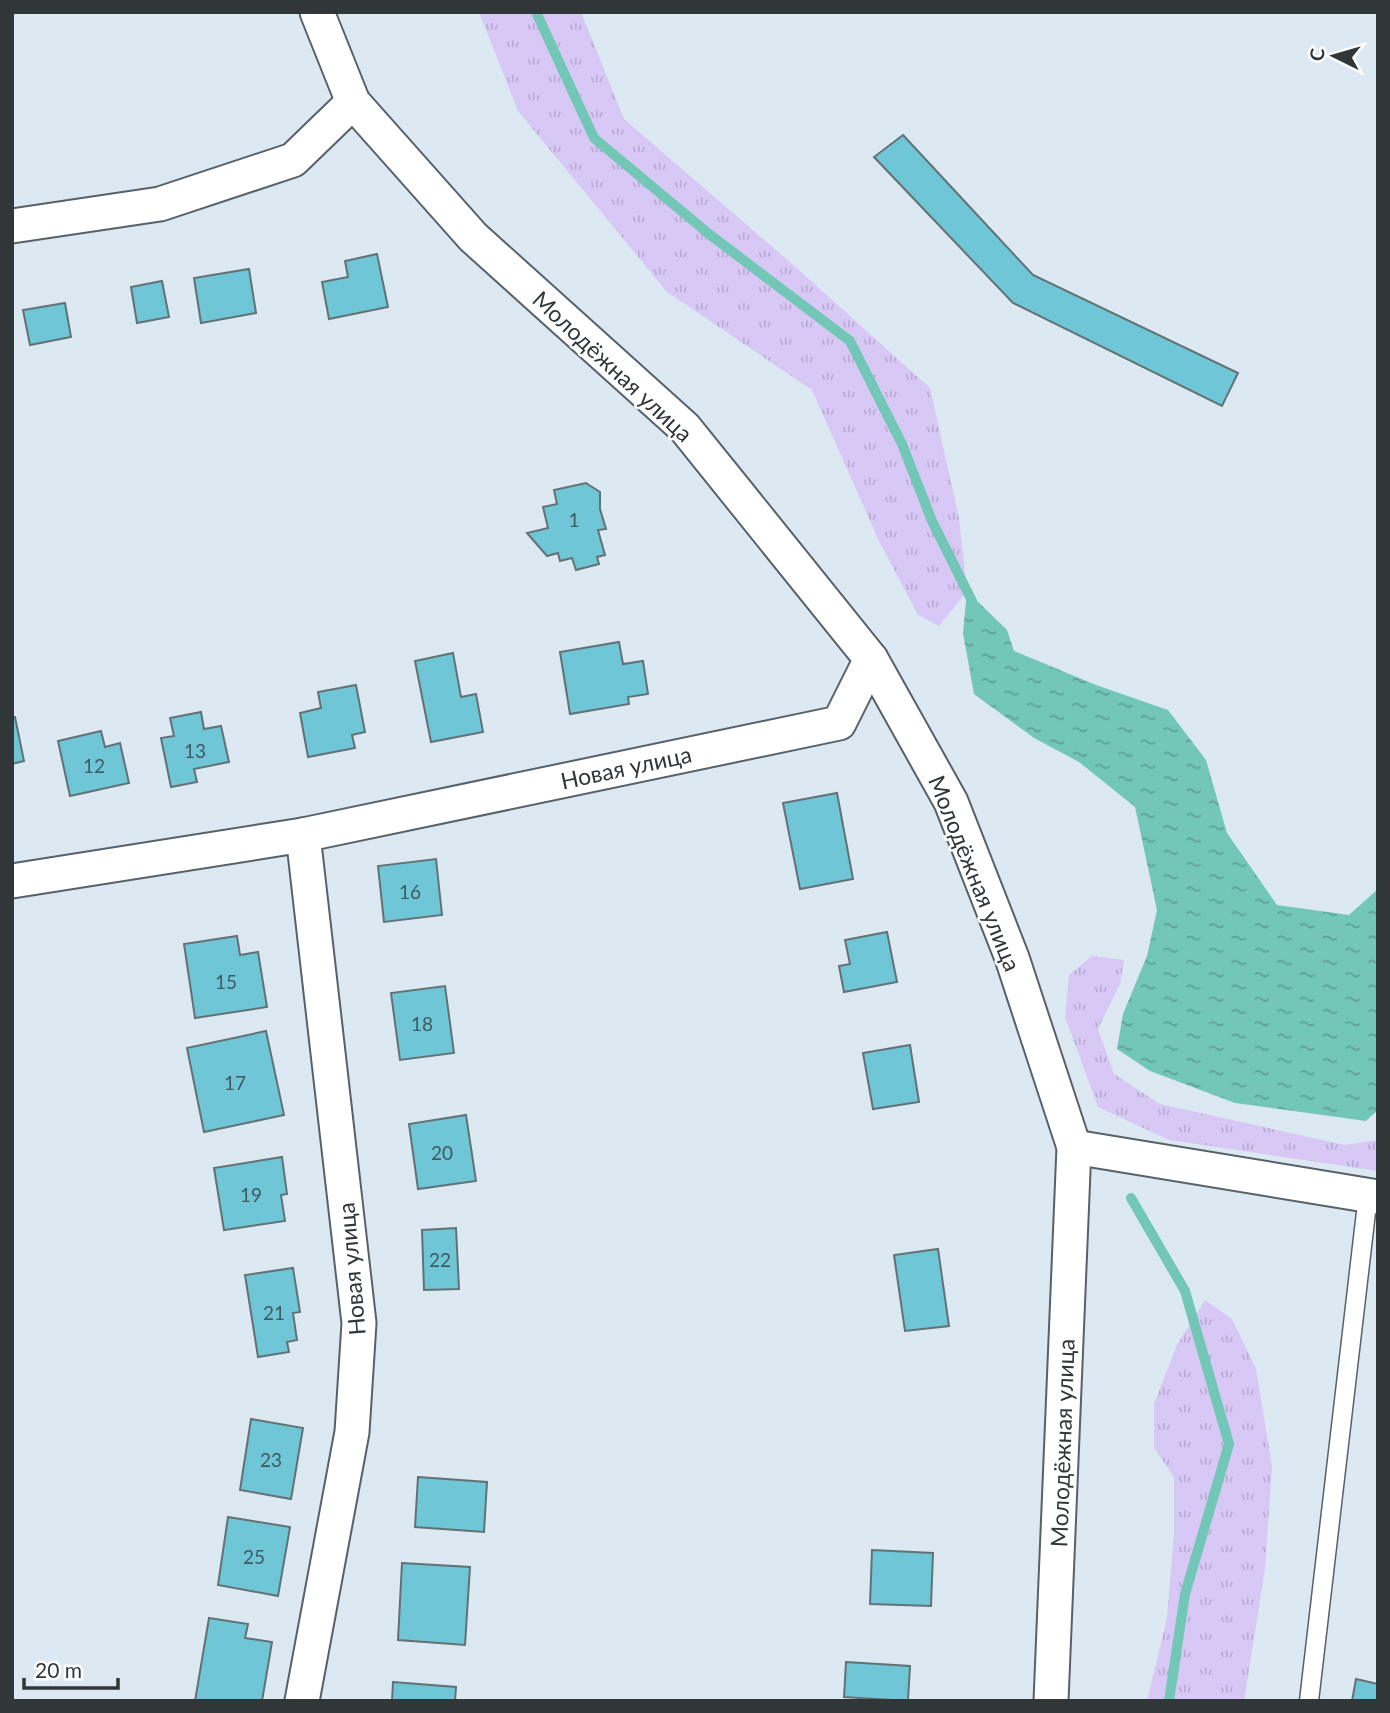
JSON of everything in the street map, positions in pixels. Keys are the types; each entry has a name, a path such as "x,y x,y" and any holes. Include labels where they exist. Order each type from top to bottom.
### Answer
{"street":[{"name":"Молодёжная улица","path":"317,12 353,102 473,237 685,428 871,659 951,802 1012,958 1074,1147 1051,1701"},
{"path":"12,226 160,204 293,160 353,102"},
{"name":"Новая улица","path":"12,881 303,835 839,723 871,659"},
{"name":"Новая улица","path":"302,1701 352,1432 359,1323 303,835"},
{"path":"1074,1147 1373,1196"}],"lane":[{"path":"1309,1701 1373,1196"}],"green space":[{"path":"479,12 581,12 624,119 791,263 930,388 959,518 967,591 939,626 918,615 879,541 812,390 667,292 518,111"},
{"path":"1092,956 1124,960 1120,984 1098,1029 1114,1074 1160,1104 1345,1145 1378,1140 1378,1171 1169,1140 1098,1107 1065,1017 1069,975"},
{"path":"1205,1300 1232,1319 1256,1369 1272,1466 1265,1569 1244,1701 1147,1701 1167,1618 1174,1532 1174,1477 1154,1448 1154,1404 1177,1345"}],"water":[{"path":"967,591 1007,630 1014,651 1096,685 1168,710 1206,760 1227,833 1277,905 1349,915 1378,889 1378,1110 1366,1121 1235,1103 1150,1071 1117,1049 1123,1014 1147,956 1157,910 1135,807 1079,762 1034,738 974,694 963,633"}],"building":[{"path":"903,135 1033,275 1238,373 1222,406 1013,303 874,157"},
{"path":"377,254 388,307 329,319 322,282 348,277 345,261"},
{"path":"249,269 256,313 201,323 194,278"},
{"path":"162,281 169,317 137,323 131,287"},
{"path":"65,303 71,337 30,345 23,310"},
{"path":"586,483 600,492 600,509 606,529 598,530 605,555 597,557 599,564 576,570 572,558 560,561 558,553 547,556 527,533 548,528 543,507 557,504 554,490"},
{"path":"619,642 623,664 643,661 648,694 628,697 629,704 570,714 560,652"},
{"path":"453,653 461,697 476,694 483,732 431,742 415,661"},
{"path":"356,685 365,732 352,735 355,748 308,757 300,713 321,708 318,692"},
{"path":"201,712 204,729 221,726 229,762 194,769 197,782 171,787 161,738 174,736 170,718"},
{"path":"12,717 15,717 24,761 12,764"},
{"path":"101,731 105,747 120,743 129,783 70,796 58,741"},
{"path":"837,793 853,879 800,889 783,803"},
{"path":"436,859 442,915 384,922 378,866"},
{"path":"887,932 897,982 844,992 839,966 850,964 845,940"},
{"path":"237,936 240,955 258,952 267,1007 195,1018 184,944"},
{"path":"445,986 454,1053 400,1060 391,993"},
{"path":"266,1031 284,1115 204,1132 187,1048"},
{"path":"910,1045 919,1102 873,1109 863,1053"},
{"path":"466,1115 476,1181 418,1189 409,1124"},
{"path":"282,1157 287,1194 281,1195 285,1221 224,1230 214,1168"},
{"path":"456,1228 459,1289 424,1290 422,1230"},
{"path":"938,1249 949,1326 905,1331 894,1255"},
{"path":"293,1268 300,1312 293,1313 297,1340 287,1342 289,1352 258,1357 245,1275"},
{"path":"251,1419 303,1428 291,1499 240,1490"},
{"path":"418,1477 487,1482 484,1532 415,1527"},
{"path":"228,1517 290,1527 278,1596 218,1585"},
{"path":"872,1550 933,1553 931,1606 870,1604"},
{"path":"402,1563 470,1567 465,1645 398,1640"},
{"path":"209,1618 248,1624 245,1638 272,1642 262,1701 195,1701"},
{"path":"846,1662 910,1666 908,1701 844,1697"},
{"path":"1356,1679 1378,1684 1378,1701 1352,1701"},
{"path":"393,1682 456,1687 455,1701 392,1701"}],"waterway":[{"path":"536,12 594,138 709,234 850,341 902,444 932,521 972,601"},
{"path":"1131,1198 1185,1291 1229,1444 1185,1594 1169,1701"}]}
